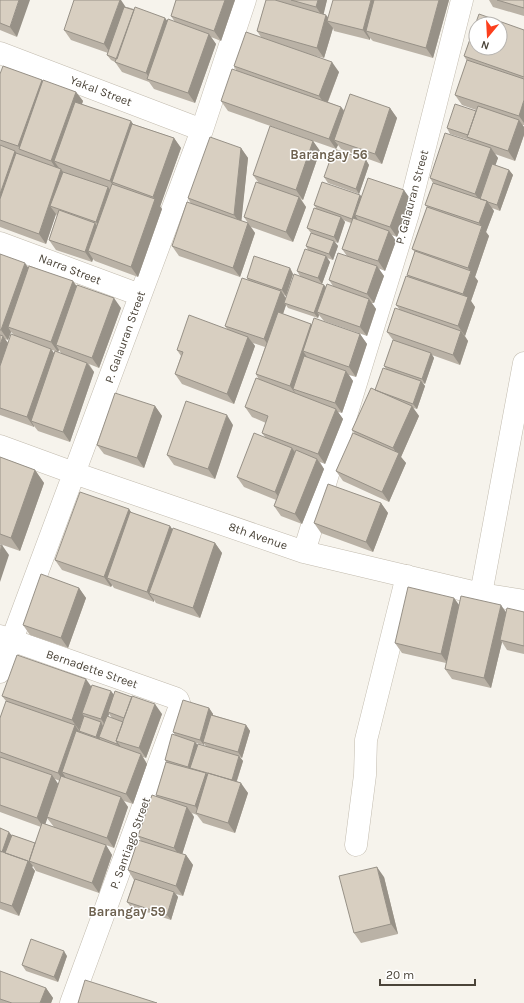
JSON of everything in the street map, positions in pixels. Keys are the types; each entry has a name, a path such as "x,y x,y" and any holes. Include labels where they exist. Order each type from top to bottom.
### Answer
{"street":[{"name":"P. Galauran Street","path":"0,672 6,638 74,473 202,130 245,0"},
{"name":"P. Galauran Street","path":"304,552 408,214 462,0"},
{"name":"Yakal Street","path":"0,53 202,130"},
{"name":"Narra Street","path":"0,243 140,295"},
{"path":"481,594 524,363"},
{"name":"8th Avenue","path":"0,446 304,552 481,594 524,601"},
{"path":"356,845 365,774 366,740 406,576"},
{"name":"Bernadette Street","path":"6,638 175,698 178,700 180,706"},
{"name":"P. Santiago Street","path":"71,1003 180,706"}],"building":[{"path":"0,0 19,0 10,27 0,23"},
{"path":"74,0 120,0 104,44 64,30"},
{"path":"176,0 225,0 214,31 171,16"},
{"path":"266,0 275,0 326,15 317,48 257,31"},
{"path":"291,0 318,0 316,7"},
{"path":"333,0 371,0 363,30 327,21"},
{"path":"374,0 439,0 426,48 366,31"},
{"path":"497,0 524,0 524,8"},
{"path":"124,7 134,10 117,59 107,55"},
{"path":"135,7 165,18 146,73 115,62"},
{"path":"168,19 209,34 188,93 147,79"},
{"path":"508,24 524,30 524,77 464,56 468,45 468,56 508,56"},
{"path":"246,32 332,62 319,96 234,66"},
{"path":"467,60 524,79 524,100 519,116 455,95"},
{"path":"3,66 42,80 18,146 0,140 0,74"},
{"path":"232,69 341,107 329,139 221,101"},
{"path":"43,80 76,92 51,161 19,149"},
{"path":"350,94 390,108 375,154 334,140"},
{"path":"75,102 131,121 110,181 54,161"},
{"path":"455,104 476,111 468,135 447,128"},
{"path":"478,106 519,120 508,151 467,137"},
{"path":"132,124 174,138 153,197 112,182"},
{"path":"270,126 313,141 296,190 253,175"},
{"path":"445,133 491,148 475,194 430,178"},
{"path":"210,137 241,148 234,215 188,198"},
{"path":"0,145 15,151 0,194"},
{"path":"334,149 366,160 356,189 324,177"},
{"path":"16,153 61,169 39,234 0,220 0,199"},
{"path":"492,164 509,170 497,205 480,199"},
{"path":"63,172 108,187 96,222 50,206"},
{"path":"368,178 404,190 390,227 355,215"},
{"path":"256,182 299,197 286,232 244,217"},
{"path":"322,182 360,195 352,219 314,205"},
{"path":"433,183 487,201 479,223 425,205"},
{"path":"112,184 155,199 131,267 88,251"},
{"path":"187,202 248,223 233,268 172,246"},
{"path":"427,207 482,226 468,268 412,249"},
{"path":"314,208 341,217 334,237 307,228"},
{"path":"59,210 95,223 85,252 49,240"},
{"path":"353,218 389,231 378,261 342,249"},
{"path":"311,233 334,241 329,254 306,246"},
{"path":"305,249 326,256 318,278 297,271"},
{"path":"415,251 471,271 463,294 407,275"},
{"path":"338,253 377,266 367,294 329,280"},
{"path":"0,254 25,263 1,330 0,330"},
{"path":"254,256 290,268 282,290 247,278"},
{"path":"29,266 73,281 51,342 8,327"},
{"path":"294,274 324,285 314,313 284,303"},
{"path":"406,276 468,297 458,326 396,305"},
{"path":"242,278 281,291 264,339 225,326"},
{"path":"327,284 369,299 360,327 317,312"},
{"path":"77,285 114,298 92,358 56,345"},
{"path":"395,308 461,331 453,355 387,332"},
{"path":"278,312 311,324 290,386 256,374"},
{"path":"189,315 248,337 227,394 175,374 183,352 177,350"},
{"path":"314,318 360,334 349,367 303,351"},
{"path":"11,334 51,349 27,417 0,408 0,366"},
{"path":"0,335 3,336 0,345"},
{"path":"393,340 431,353 422,379 384,366"},
{"path":"55,351 87,363 63,432 31,421"},
{"path":"304,356 346,371 335,403 293,389"},
{"path":"383,368 421,381 413,404 375,390"},
{"path":"256,378 336,409 318,454 262,433 268,416 245,407"},
{"path":"371,388 412,406 393,448 352,430"},
{"path":"115,393 155,406 137,458 97,445"},
{"path":"186,401 227,415 208,469 167,455"},
{"path":"254,433 292,448 275,492 237,477"},
{"path":"353,433 399,453 382,492 336,471"},
{"path":"296,450 317,459 295,514 274,506"},
{"path":"0,457 35,470 11,538 0,534"},
{"path":"328,484 381,503 366,542 314,523"},
{"path":"80,492 129,509 104,577 55,560"},
{"path":"130,512 170,526 147,592 107,578"},
{"path":"173,528 215,543 193,608 149,593"},
{"path":"41,574 79,588 61,638 23,625"},
{"path":"408,587 454,598 441,654 395,643"},
{"path":"461,596 501,605 484,678 445,669"},
{"path":"507,608 524,612 524,646 500,640"},
{"path":"17,655 86,679 72,720 2,696"},
{"path":"92,685 111,691 101,719 82,713"},
{"path":"115,691 132,697 124,718 108,712"},
{"path":"132,696 155,704 139,748 116,741"},
{"path":"183,700 209,708 200,740 173,732"},
{"path":"6,701 75,725 58,773 0,752 0,718"},
{"path":"211,715 246,725 238,752 203,742"},
{"path":"84,716 101,722 96,737 79,731"},
{"path":"107,716 123,722 116,741 117,744 99,737"},
{"path":"76,731 141,754 126,794 62,772"},
{"path":"172,734 195,742 188,767 165,760"},
{"path":"198,744 239,756 232,780 190,768"},
{"path":"0,757 52,775 37,818 0,805"},
{"path":"166,762 206,773 195,806 156,795"},
{"path":"208,773 241,783 228,823 196,813"},
{"path":"61,776 121,797 107,838 47,817"},
{"path":"152,795 187,807 174,848 138,836"},
{"path":"42,823 106,845 92,883 29,861"},
{"path":"0,828 9,832 2,852 0,851"},
{"path":"12,835 35,843 29,862 5,853"},
{"path":"138,840 186,855 176,886 128,870"},
{"path":"0,851 28,861 12,906 0,902"},
{"path":"377,867 391,924 354,933 339,876"},
{"path":"135,879 174,892 167,915 127,902"},
{"path":"31,939 64,951 54,977 22,965"},
{"path":"0,971 46,988 40,1003 12,1003 0,999"},
{"path":"85,980 157,1003 78,1003"}],"district":[{"name":"Barangay 56","path":"329,154"},
{"name":"Barangay 59","path":"127,911"}]}
